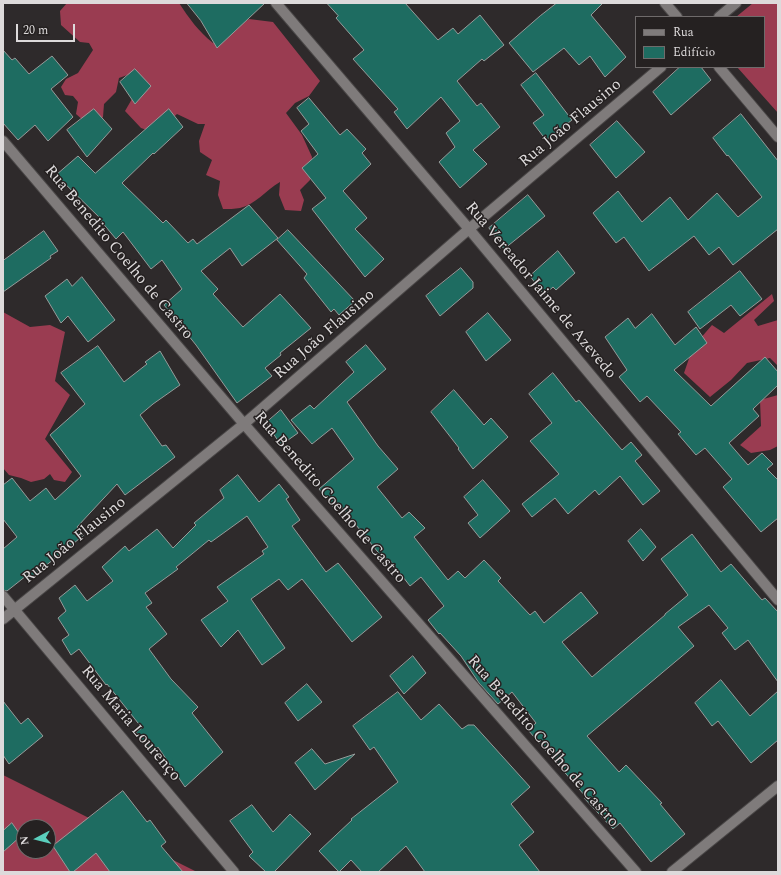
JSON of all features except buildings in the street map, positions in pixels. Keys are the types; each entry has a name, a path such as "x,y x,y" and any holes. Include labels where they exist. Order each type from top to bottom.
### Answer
{"street":[{"name":"Rua Vereador Jaime de Azevedo","path":"276,3 469,229 778,600"},
{"path":"665,3 676,16"},
{"path":"720,16 736,3"},
{"name":"Rua João Flausino","path":"3,619 244,424 469,229 659,68"},
{"path":"720,68 778,137"},
{"name":"Rua Benedito Coelho de Castro","path":"3,141 244,424 636,872"},
{"name":"Rua Maria Lourenço","path":"3,596 234,872"},
{"path":"672,872 778,786"}],"shaded area":[{"path":"67,3 179,3 198,29 213,43 249,19 273,22 320,81 309,96 295,103 286,113 302,135 312,157 310,180 300,190 304,200 301,211 285,210 279,195 280,182 251,204 238,208 223,209 218,195 220,181 206,175 212,160 200,152 199,141 205,124 198,124 177,114 158,134 141,128 125,111 136,92 133,73 119,78 116,92 104,104 103,117 94,125 84,121 76,114 78,102 73,96 65,95 61,87 66,79 78,73 93,50 89,43 80,42 61,25 60,11"},
{"path":"753,3 778,3 778,113 738,68 765,68 765,16 737,16"},
{"path":"772,294 774,301 754,320 758,326 778,320 778,366 770,358 747,363 731,380 710,397 684,373 693,347 712,325 724,333"},
{"path":"3,312 30,327 50,325 65,332 55,381 70,395 45,439 72,472 65,482 54,480 50,474 44,479 31,482 9,475 3,468"},
{"path":"778,395 778,446 770,450 751,453 740,445 761,426 760,400"},
{"path":"3,775 197,872 3,872"}]}
